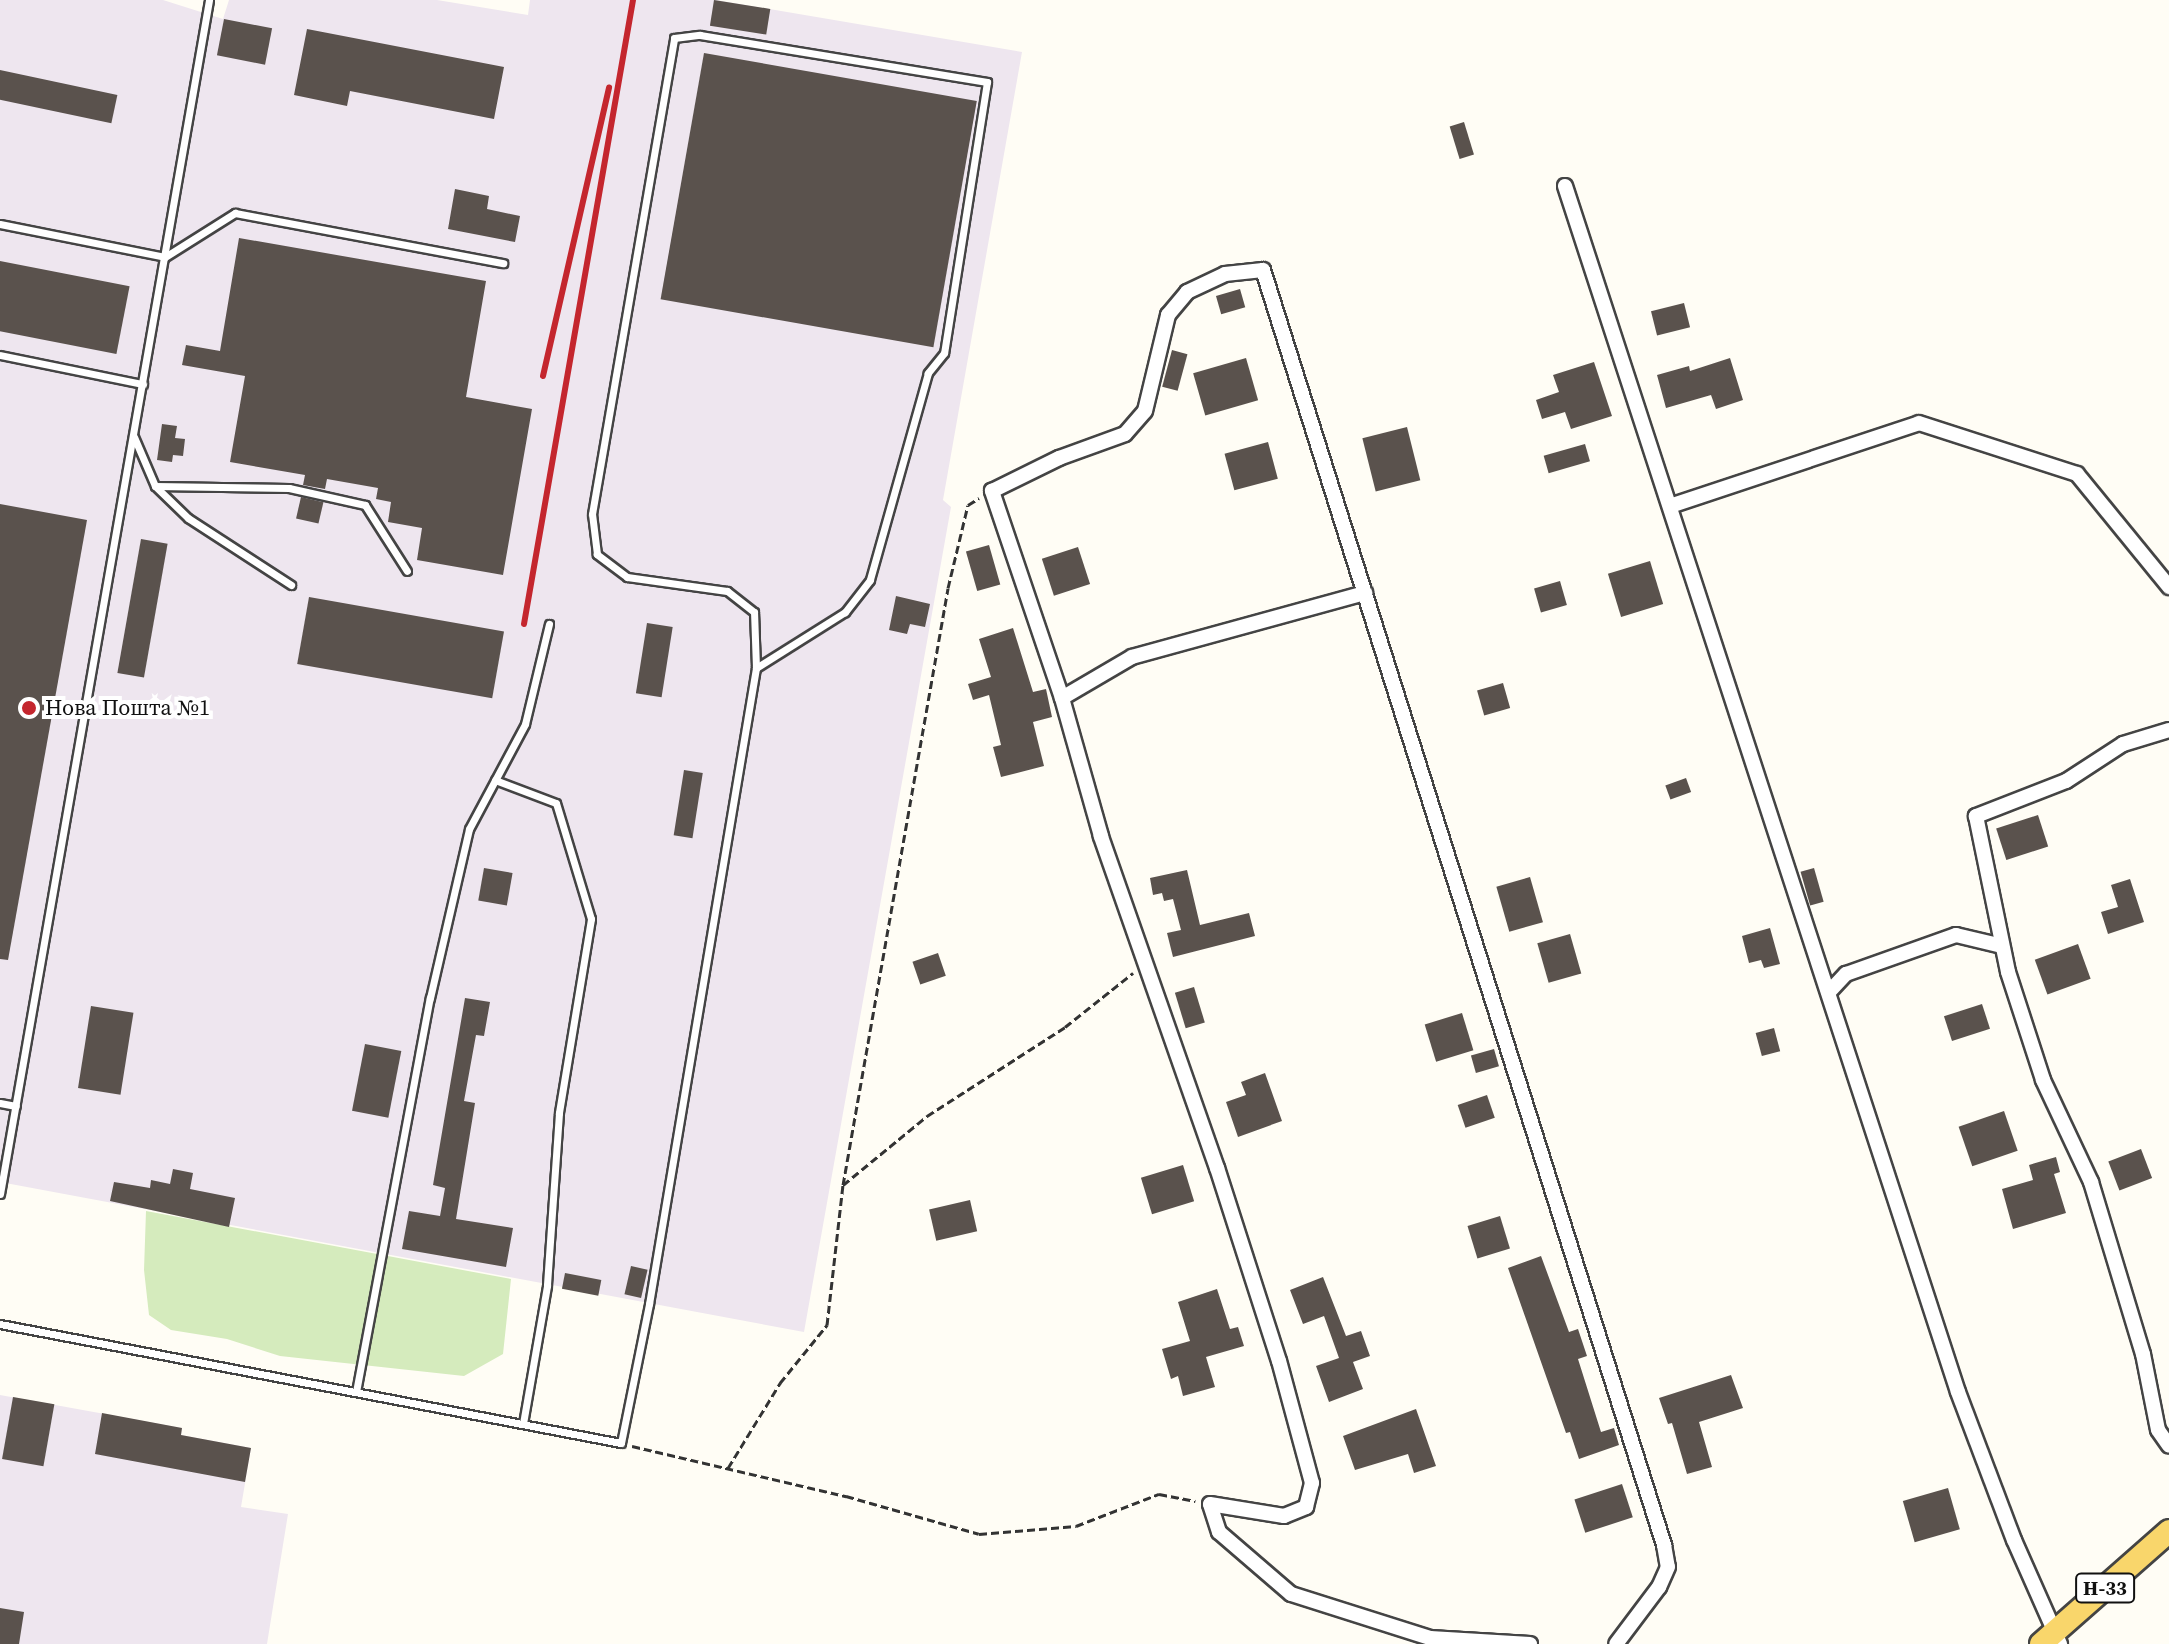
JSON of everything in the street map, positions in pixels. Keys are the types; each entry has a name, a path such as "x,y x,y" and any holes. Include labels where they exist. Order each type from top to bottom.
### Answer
{"main road":[{"name":"Н-33","path":"2051,1641 2169,1531"}],"street":[{"path":"1565,186 1958,1392 2051,1641"},
{"path":"1530,1644 1430,1638 1291,1594 1219,1532 1210,1504 1284,1516 1306,1507 1312,1483 1279,1361 1147,962 1101,836 1062,698 992,491 1059,458 1125,434 1145,411 1168,315 1187,292 1225,274 1263,270 1664,1545 1668,1567 1659,1587 1616,1644"},
{"path":"1670,506 1919,423 2077,474 2169,587"},
{"path":"1062,698 1132,657 1365,593"},
{"path":"2169,730 2123,744 2066,781 1976,816 2002,946 2043,1080 2091,1182 2143,1354 2158,1430 2169,1446"},
{"path":"1829,992 1846,974 1956,935 2002,946"}],"lane":[{"path":"0,1194 209,0"},
{"path":"0,1324 621,1443 649,1304 756,668 754,612 727,591 627,577 597,554 592,514 674,38 700,35 987,82 944,353 928,373 870,580 845,612 756,668"},
{"path":"0,224 165,257 235,213 503,263"},
{"path":"0,355 143,384"},
{"path":"134,435 155,486 188,518 291,585"},
{"path":"155,486 289,488 365,505 407,571"},
{"path":"356,1392 437,967 469,829 525,724 549,624"},
{"path":"495,780 556,803 591,919 559,1113 547,1286 523,1424"},
{"path":"0,1103 16,1106"}],"path":[{"path":"728,1468 780,1383 827,1325 843,1185 948,588 968,505 992,491"},
{"path":"843,1185 927,1116 1065,1027 1147,962"},
{"path":"621,1443 846,1496 979,1534 1076,1526 1159,1494 1210,1504"}],"shaded area":[{"path":"0,0 163,0 223,19 229,0 437,0 528,15 530,0 716,0 1022,52 943,500 951,507 804,1332 0,1182"},
{"path":"0,1395 182,1428 181,1435 251,1448 241,1507 288,1514 267,1644 0,1644"}],"green space":[{"path":"146,1211 511,1279 503,1354 464,1376 280,1356 227,1339 171,1330 149,1315 144,1270"}],"building":[{"path":"714,0 770,9 766,35 710,26"},
{"path":"224,19 272,28 265,65 217,55"},
{"path":"307,29 504,67 494,119 350,91 347,106 294,95"},
{"path":"704,53 977,101 933,347 661,299"},
{"path":"0,70 117,95 111,123 0,100"},
{"path":"1464,122 1474,155 1460,159 1450,126"},
{"path":"455,189 489,196 487,209 520,216 515,242 448,229"},
{"path":"239,238 486,281 466,397 532,409 503,575 417,560 422,528 388,522 391,502 376,499 378,488 327,479 325,489 303,485 305,475 230,462 245,376 182,365 186,345 220,351"},
{"path":"0,261 130,286 116,354 0,331"},
{"path":"1240,289 1245,307 1221,314 1216,296"},
{"path":"1684,303 1690,327 1657,335 1651,311"},
{"path":"1172,350 1187,354 1178,391 1162,387"},
{"path":"1246,358 1258,400 1205,415 1193,373"},
{"path":"1730,358 1743,400 1716,409 1711,395 1666,408 1657,375 1689,366 1690,371"},
{"path":"1594,362 1612,416 1571,429 1565,412 1542,419 1536,400 1559,392 1553,375"},
{"path":"162,424 177,426 175,438 185,439 183,456 173,455 172,462 157,460"},
{"path":"1407,427 1420,480 1376,491 1362,438"},
{"path":"1268,442 1278,479 1234,490 1225,454"},
{"path":"1585,444 1590,461 1549,473 1544,456"},
{"path":"301,497 323,502 318,524 296,518"},
{"path":"0,504 87,520 8,960 0,959"},
{"path":"141,539 168,544 144,678 117,673"},
{"path":"989,545 1000,584 977,591 966,552"},
{"path":"1078,547 1090,584 1054,596 1042,559"},
{"path":"1650,561 1663,604 1621,617 1608,574"},
{"path":"1560,581 1567,605 1541,612 1534,588"},
{"path":"896,596 930,604 925,627 910,624 907,634 889,630"},
{"path":"309,597 504,631 492,698 297,664"},
{"path":"647,623 673,627 662,697 636,693"},
{"path":"1013,628 1033,692 1046,689 1052,717 1033,722 1044,766 1001,777 993,747 1001,745 989,695 973,700 968,684 991,677 979,639"},
{"path":"1503,683 1510,708 1484,715 1477,690"},
{"path":"684,770 703,773 692,838 674,835"},
{"path":"1686,778 1691,792 1670,800 1665,786"},
{"path":"2038,815 2048,846 2006,860 1996,829"},
{"path":"484,868 513,873 507,906 478,900"},
{"path":"1814,868 1824,902 1810,906 1801,872"},
{"path":"1187,870 1200,925 1249,913 1255,936 1173,957 1167,933 1181,930 1173,899 1164,901 1162,893 1153,895 1150,878"},
{"path":"1530,877 1543,922 1509,932 1496,887"},
{"path":"2130,879 2144,922 2108,934 2101,912 2118,907 2111,885"},
{"path":"1770,928 1780,964 1764,968 1761,960 1749,963 1742,936"},
{"path":"1570,934 1581,973 1549,983 1537,943"},
{"path":"2078,944 2091,979 2047,995 2035,960"},
{"path":"938,953 946,976 920,984 912,962"},
{"path":"1194,987 1205,1022 1186,1028 1175,993"},
{"path":"465,998 490,1002 484,1036 476,1035 464,1101 475,1103 456,1219 513,1228 506,1267 402,1249 409,1211 440,1216 445,1188 433,1185"},
{"path":"1982,1004 1990,1029 1952,1041 1944,1016"},
{"path":"91,1006 133,1013 120,1095 78,1088"},
{"path":"1462,1013 1473,1050 1436,1062 1425,1024"},
{"path":"1774,1028 1780,1051 1762,1056 1756,1033"},
{"path":"365,1044 401,1051 388,1118 352,1111"},
{"path":"1494,1049 1499,1066 1476,1073 1471,1056"},
{"path":"1265,1073 1282,1121 1238,1137 1226,1102 1246,1095 1241,1082"},
{"path":"1487,1095 1495,1118 1466,1128 1458,1105"},
{"path":"2004,1111 2018,1151 1972,1166 1959,1127"},
{"path":"2141,1149 2152,1178 2119,1190 2108,1162"},
{"path":"2056,1157 2060,1172 2054,1174 2066,1213 2013,1229 2002,1189 2033,1180 2029,1165"},
{"path":"1183,1165 1194,1201 1152,1214 1141,1178"},
{"path":"173,1169 193,1173 190,1189 235,1198 229,1227 110,1201 114,1182 150,1188 151,1180 170,1184"},
{"path":"970,1200 977,1231 936,1241 929,1209"},
{"path":"1500,1216 1510,1249 1477,1258 1467,1226"},
{"path":"1541,1256 1569,1332 1578,1329 1587,1356 1578,1359 1601,1432 1614,1428 1619,1445 1579,1459 1570,1432 1566,1433 1508,1268"},
{"path":"631,1266 648,1270 641,1298 624,1294"},
{"path":"565,1273 601,1280 598,1296 562,1289"},
{"path":"1323,1277 1346,1336 1361,1331 1370,1356 1353,1362 1363,1389 1329,1402 1316,1366 1339,1358 1324,1316 1303,1324 1290,1290"},
{"path":"1217,1289 1230,1329 1238,1327 1244,1346 1206,1357 1215,1387 1183,1396 1178,1376 1171,1379 1162,1349 1190,1341 1178,1302"},
{"path":"1731,1375 1743,1408 1699,1422 1712,1467 1687,1474 1672,1423 1668,1424 1659,1398"},
{"path":"13,1397 54,1404 43,1466 2,1459"},
{"path":"1416,1409 1436,1466 1414,1473 1408,1454 1355,1470 1343,1436"},
{"path":"102,1413 182,1428 181,1435 251,1448 245,1482 95,1454"},
{"path":"1622,1484 1633,1517 1585,1533 1574,1499"},
{"path":"1948,1488 1960,1529 1915,1542 1903,1501"},
{"path":"0,1608 24,1612 19,1644 0,1644"}],"railway":[{"path":"524,624 633,0"},
{"path":"543,376 609,87"}],"place":[{"name":"Нова Пошта №1","path":"29,708"}]}
